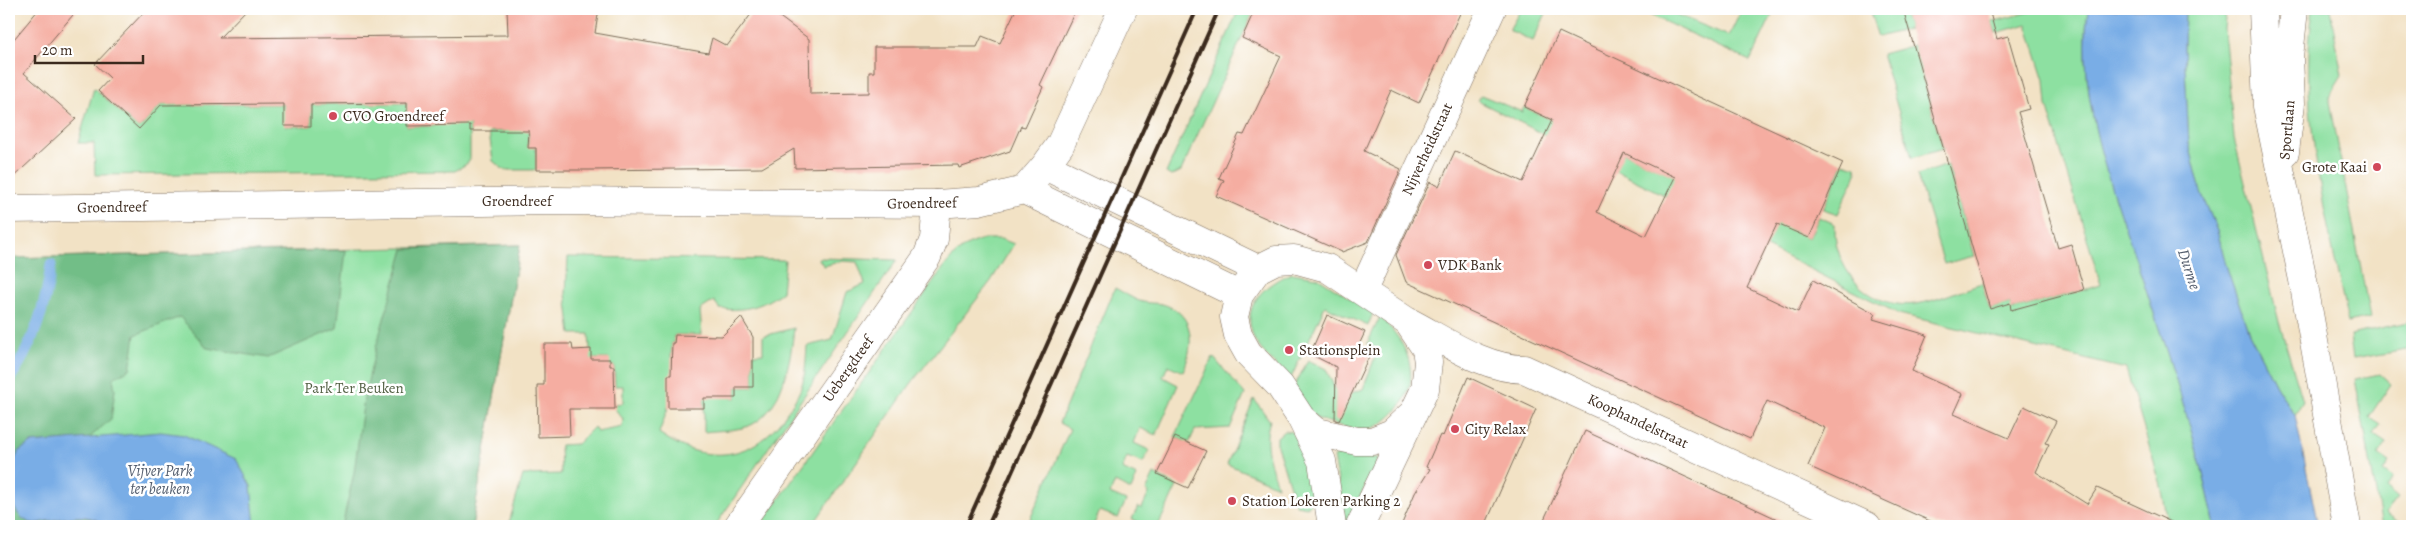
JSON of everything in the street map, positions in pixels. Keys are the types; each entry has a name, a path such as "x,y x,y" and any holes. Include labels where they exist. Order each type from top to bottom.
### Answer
{"street":[{"path":"1123,9 1060,144 1045,166 1024,190 1239,295"},
{"name":"Nijverheidstraat","path":"1363,290 1492,9"},
{"name":"Sportlaan","path":"2263,9 2267,106 2282,174"},
{"name":"Sportlaan","path":"2282,174 2290,103 2289,57 2294,9"},
{"path":"1045,166 1258,269"},
{"path":"2282,174 2347,526"},
{"name":"Groendreef","path":"9,209 550,201 937,204 979,201 1024,190"},
{"name":"Uebergdreef","path":"738,526 927,257 934,239 937,204"},
{"path":"1332,526 1322,461 1302,418 1280,386 1248,353 1238,335 1234,317 1239,295 1258,269 1276,260 1294,259 1327,268 1363,290 1408,322 1426,349 1428,362 1425,389 1360,526"},
{"name":"Koophandelstraat","path":"1408,322 1473,355 1507,369 1524,369 1867,526"},
{"path":"1302,418 1317,432 1350,440 1372,441 1392,432 1414,412"}],"green space":[{"path":"1239,9 1255,9 1181,171 1171,176 1166,173"},
{"path":"1521,9 1548,9 1533,41 1509,30"},
{"path":"1637,9 1663,9 1729,36 1742,9 1775,9 1750,61"},
{"path":"1869,9 1903,9 1909,29 1878,37"},
{"path":"2039,9 2088,9 2087,79 2100,147 2109,180 2183,402 2215,526 2169,526 2161,486 2126,369 1899,314 1478,101 1481,95 1522,112 1524,107 1809,238 1819,217 1835,224 1837,247 1849,274 1867,292 1890,303 1902,305 1916,304 1982,283 1990,309 2010,303 2012,310 2101,285 2047,105 2045,80 2027,24 1996,33 1992,22"},
{"path":"2185,9 2226,9 2224,29 2234,138 2279,322 2303,401 2295,415 2276,386 2249,333 2226,265 2217,230 2201,192 2189,144 2184,48"},
{"path":"2313,9 2330,9 2342,75 2329,96 2370,318 2348,323 2324,206 2312,127 2309,48"},
{"path":"1914,45 1943,149 1912,158 1882,54"},
{"path":"94,88 139,129 161,105 284,104 285,126 311,126 311,104 407,103 407,126 434,126 470,102 470,159 468,163 455,171 95,175 94,143 78,143"},
{"path":"506,119 529,119 528,147 536,148 536,170 504,170 493,161 489,132 506,131"},
{"path":"1843,163 1856,167 1857,172 1838,214 1823,209"},
{"path":"1948,165 1974,256 1944,264 1917,175"},
{"path":"984,239 1001,239 1014,244 991,281 910,385 812,526 760,526 944,267 961,249"},
{"name":"Park Ter Beuken","path":"520,245 472,526 9,526 9,258"},
{"path":"520,245 472,526 342,526 354,473 364,398 376,347 404,249"},
{"path":"346,250 337,328 268,358 207,348 180,317 135,335 130,369 113,378 115,390 111,419 88,439 31,443 33,524 61,518 80,517 98,521 106,526 9,526 9,258"},
{"path":"568,257 785,260 782,292 767,301 746,308 720,309 714,301 700,310 702,335 675,335 674,343 672,343 671,357 675,357 668,408 659,433 675,443 708,454 725,454 741,451 756,444 770,433 783,418 802,386 807,346 832,340 847,292 865,284 857,262 842,261 824,266 818,258 897,260 715,526 508,526 523,475 561,474 560,445 577,444 594,427 597,432 622,427 623,419 615,409 615,404 623,403 623,386 615,386 614,366 610,366 609,359 593,359 591,366 589,334 571,334 566,294"},
{"path":"1292,273 1317,277 1373,313 1368,326 1325,306 1290,380 1257,344 1250,327 1250,316 1252,307 1264,290 1272,283"},
{"path":"1115,288 1132,298 1146,303 1167,305 1179,312 1185,319 1190,336 1190,345 1183,372 1168,365 1163,377 1178,385 1156,435 1140,428 1134,443 1149,450 1143,463 1127,457 1122,469 1137,476 1131,490 1115,482 1110,494 1126,501 1118,518 1100,511 1093,526 1027,526 1070,429 1059,423"},
{"path":"1380,317 1400,340 1410,365 1411,378 1402,404 1384,422 1378,426 1365,429 1351,429 1317,418 1294,387 1308,360 1326,369 1335,388 1342,392 1351,393 1363,389 1378,349 1367,344"},
{"path":"2412,321 2412,349 2353,359 2350,335"},
{"path":"794,328 791,353 784,381 772,406 763,417 753,424 742,428 704,432 704,396 736,398 736,387 753,387 753,354 763,353 763,336"},
{"path":"1213,357 1245,394 1230,428 1195,430 1189,443 1175,437"},
{"path":"2380,374 2391,384 2369,417 2381,425 2374,435 2386,443 2378,455 2389,462 2383,471 2393,478 2386,488 2398,498 2386,513 2401,524 2400,526 2382,526 2355,379"},
{"path":"1254,399 1270,421 1267,445 1277,486 1227,464"},
{"path":"1284,431 1292,432 1295,436 1310,472 1313,492 1307,507 1296,505 1277,446 1277,437"},
{"path":"1338,455 1379,458 1347,524 1345,523 1334,457"},
{"path":"1154,474 1177,486 1158,526 1147,526 1132,519 1138,507 1142,508 1149,493 1146,491"}],"water":[{"name":"Durme","path":"2088,9 2185,9 2184,48 2189,144 2201,192 2217,230 2226,265 2249,333 2276,386 2295,415 2318,526 2215,526 2183,402 2109,180 2100,147 2087,79"},
{"name":"Vijver Park ter beuken","path":"161,432 184,435 236,459 251,486 255,526 106,526 92,518 85,517 32,523 23,519 17,512 10,492 12,470 20,451 31,443"}],"building":[{"path":"39,9 78,9 24,73 76,119 9,181 9,45"},
{"path":"147,9 247,9 219,38 508,35 507,9 599,9 595,33 708,53 712,38 727,46 755,9 769,9 809,39 810,94 869,93 869,72 874,72 874,47 977,47 982,36 1000,43 1016,9 1076,9 1040,85 1043,87 1025,127 1021,126 1010,151 959,168 958,165 795,168 794,149 762,168 536,170 536,148 528,148 529,131 470,131 470,125 407,126 407,103 311,104 311,126 284,126 284,104 161,105 139,129 98,91 110,78 95,64"},
{"path":"1255,9 1462,9 1419,103 1391,90 1364,151 1401,169 1368,242 1342,252 1216,196 1224,180 1219,178 1239,134 1244,135 1281,56 1242,38"},
{"path":"1903,9 1989,9 1997,39 2008,36 2029,109 2018,112 2058,248 2071,244 2084,290 2011,310 2010,303 1990,309"},
{"path":"1559,32 1843,163 1809,238 1777,224 1747,288 1798,312 1813,280 1876,314 1873,319 1927,335 1912,371 1963,394 1954,414 2009,438 2024,406 2056,421 2045,443 2049,444 2036,472 2087,504 2097,488 2180,526 1941,526 1808,466 1825,428 1767,401 1750,439 1406,282 1396,255 1430,182 1439,186 1455,151 1523,182 1552,120 1524,107","holes":["1624,153 1675,177 1646,236 1597,212"]},
{"path":"1327,315 1365,332 1358,347 1371,352 1339,421 1335,420 1336,367 1310,354"},
{"path":"741,317 753,337 753,387 736,387 736,398 704,398 704,408 668,408 668,375 671,375 672,343 674,343 675,335 722,336"},
{"path":"544,344 572,344 573,350 591,349 591,359 610,359 610,366 614,366 615,409 569,409 570,436 538,437 537,385 544,385"},
{"path":"1468,377 1536,409 1485,526 1401,526 1415,493 1430,469 1426,467 1440,435 1443,436"},
{"path":"1585,431 1745,504 1792,526 1541,526"},
{"path":"1175,437 1206,451 1188,488 1157,474"}],"waterway":[{"path":"9,380 32,339 46,296 51,265"}],"railway":[{"path":"966,526 1197,9"},
{"path":"988,526 1219,9"}],"place":[{"name":"CVO Groendreef","path":"333,116"},
{"name":"Grote Kaai","path":"2377,167"},
{"name":"VDK Bank","path":"1428,265"},
{"name":"Stationsplein","path":"1289,350"},
{"name":"City Relax","path":"1455,429"},
{"name":"Station Lokeren Parking 2","path":"1232,501"}]}
